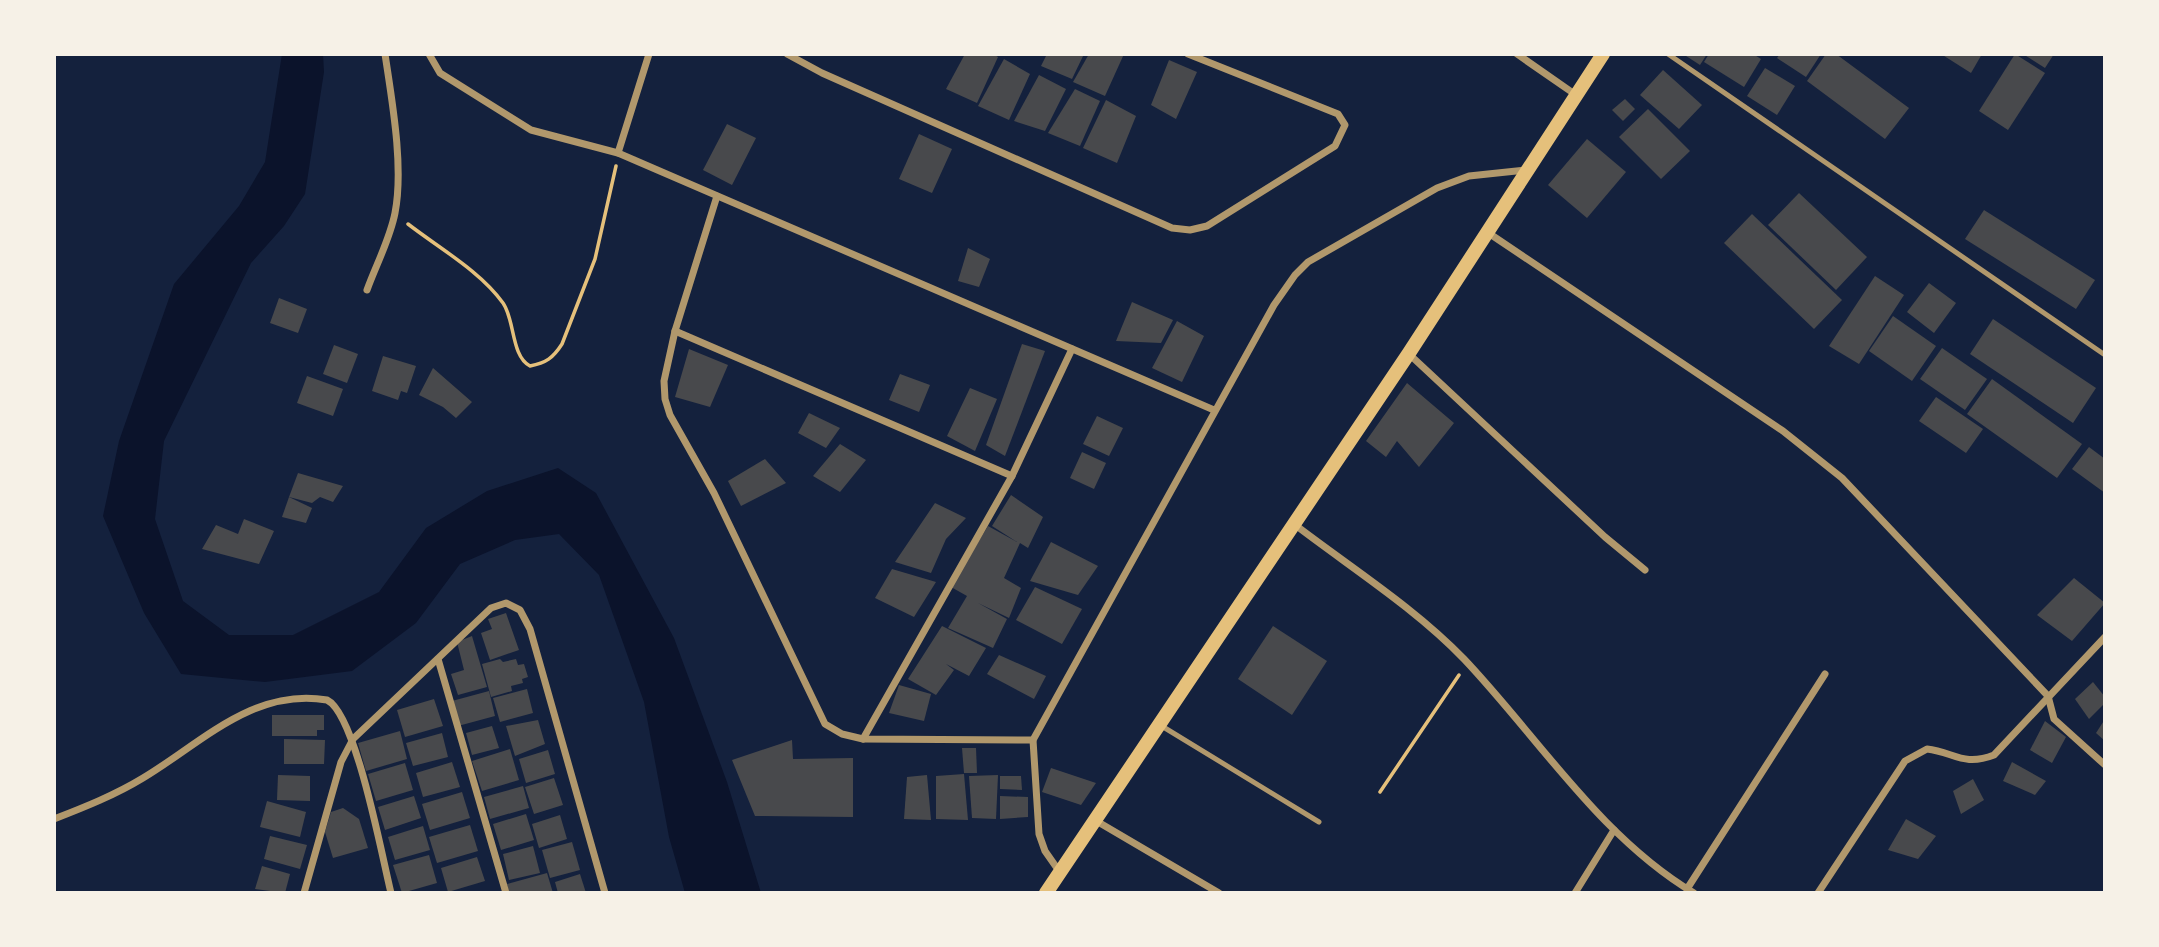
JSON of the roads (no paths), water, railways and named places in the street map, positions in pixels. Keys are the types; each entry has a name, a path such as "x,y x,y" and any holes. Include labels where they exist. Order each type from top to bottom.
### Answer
{"main road":[{"path":"1046,893 1157,723 1409,353 1603,54"}],"street":[{"path":"367,290 395,214 396,155 385,54"},
{"path":"429,54 440,73 531,131 618,153 1214,410"},
{"path":"618,153 649,54"},
{"path":"788,54 822,73 1172,228 1190,230 1207,226 1335,146 1345,125 1338,114 1188,54"},
{"path":"1517,54 1576,95"},
{"path":"1059,872 1045,851 1039,834 1033,740 1274,305 1308,262 1437,188 1469,176 1527,170"},
{"path":"717,196 675,331 664,381 670,415 714,493 825,724 842,734 863,739 1033,740"},
{"path":"1486,232 1773,424 1842,478 2048,696 2054,719 2105,765"},
{"path":"675,331 1012,476"},
{"path":"863,739 1012,476 1072,349"},
{"path":"1409,353 1605,537 1645,569"},
{"path":"1294,524 1409,613 1467,663 1614,830 1691,891 1825,674"},
{"path":"304,893 341,762 353,739 491,608 506,603 520,610 530,629 605,893"},
{"path":"1818,893 1905,761 1927,749 1964,761 1980,760 1994,755 2105,637"},
{"path":"438,659 506,893"},
{"path":"54,819 130,785 251,709 276,702 327,700 340,712 353,739 391,893"},
{"path":"1093,819 1219,893"},
{"path":"1576,893 1614,830"}],"lane":[{"path":"1668,54 2103,353 2105,345"},
{"path":"1157,723 1319,822"}],"water":[{"path":"282,54 323,54 324,72 305,194 284,226 251,263 164,441 155,519 183,601 229,635 293,635 379,592 426,528 487,491 558,468 596,493 674,638 727,782 761,893 685,893 669,837 644,702 599,575 559,534 515,540 460,564 416,623 352,671 265,682 181,674 144,613 103,516 119,441 174,284 239,206 265,162"}]}
